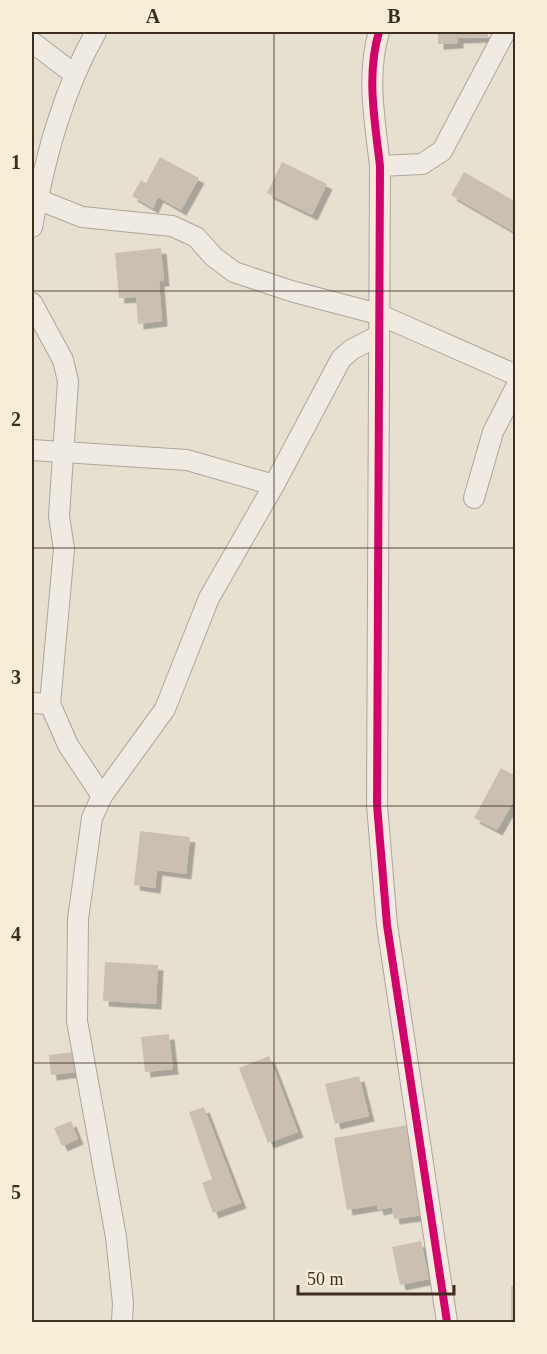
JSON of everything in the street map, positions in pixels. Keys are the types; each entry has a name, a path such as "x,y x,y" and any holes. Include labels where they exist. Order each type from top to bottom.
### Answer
{"street":[{"path":"32,227 61,107 74,74 96,32"},
{"path":"380,166 422,164 442,151 505,32"},
{"path":"374,37 373,94 380,166 376,805 387,925 447,1323"},
{"path":"32,42 74,74"},
{"path":"37,199 82,217 172,226 196,237 214,257 234,272 291,291 378,314 516,375"},
{"path":"32,303 63,360 68,381 59,516 64,549 41,704 102,796"},
{"path":"122,1323 123,1303 116,1237 77,1021 78,919 92,818 102,796 165,709 209,598 274,485 341,359 351,350 378,336"},
{"path":"474,498 494,432 516,387"},
{"path":"32,450 187,460 274,485"}],"building":[{"path":"438,32 488,32 488,37 458,38 458,43 438,44"},
{"path":"160,157 199,178 181,210 158,197 153,208 132,196 141,180 146,183"},
{"path":"282,162 327,184 312,215 267,193"},
{"path":"464,172 516,202 516,233 451,195"},
{"path":"161,248 164,281 159,281 162,321 138,324 136,297 119,298 115,253"},
{"path":"501,768 516,776 516,797 497,830 474,818"},
{"path":"140,831 190,837 186,874 157,870 155,888 134,885"},
{"path":"105,962 158,965 156,1004 103,1001"},
{"path":"169,1034 173,1069 145,1072 141,1037"},
{"path":"73,1052 75,1072 51,1075 49,1055"},
{"path":"269,1056 298,1132 268,1143 239,1068"},
{"path":"359,1076 369,1116 335,1124 325,1084"},
{"path":"204,1107 241,1203 213,1213 202,1183 212,1179 189,1112"},
{"path":"71,1121 78,1139 62,1146 54,1128"},
{"path":"407,1125 423,1215 394,1219 392,1207 378,1210 377,1205 347,1210 334,1138"},
{"path":"421,1241 429,1279 400,1285 392,1247"},
{"path":"511,1286 516,1286 516,1322 511,1322"}],"cycle path":[{"path":"379,32 372,82 380,166 377,805 387,925 447,1322"}]}
